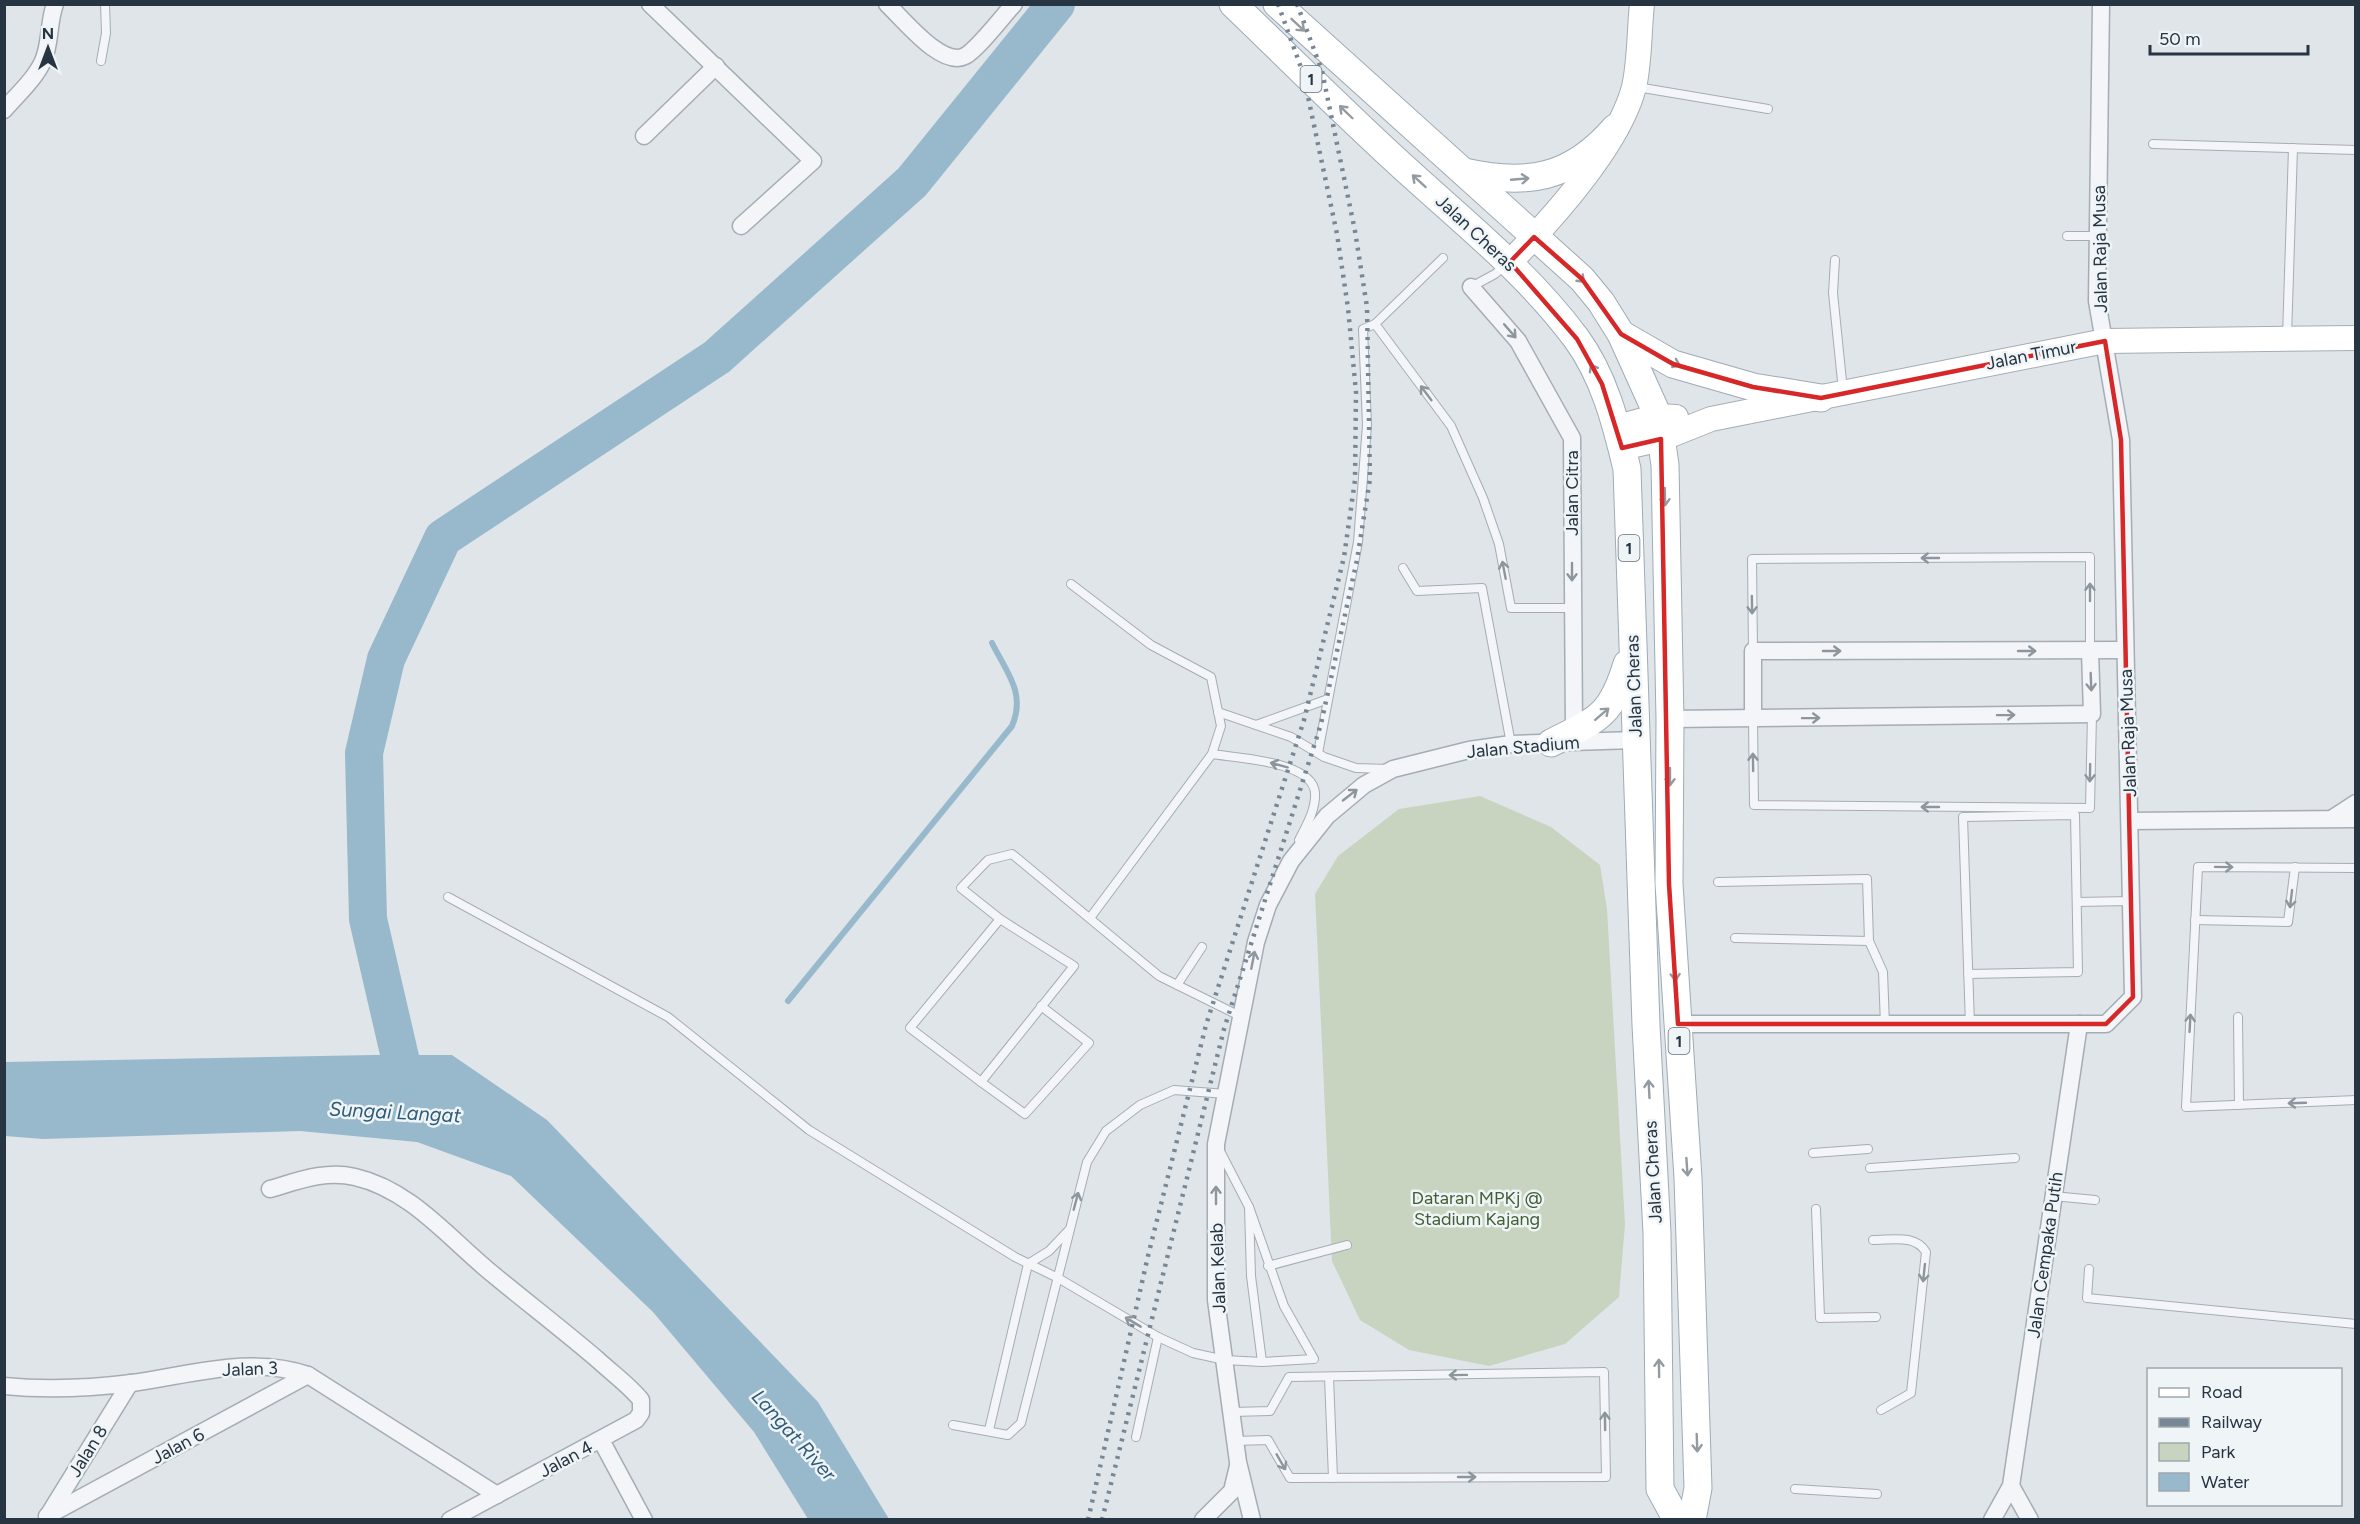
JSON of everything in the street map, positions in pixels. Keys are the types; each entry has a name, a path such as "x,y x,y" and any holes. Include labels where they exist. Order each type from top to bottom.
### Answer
{"main road":[{"name":"Jalan Cheras","path":"1233,4 1388,153 1510,262 1577,339 1602,384 1619,437 1627,469 1635,740 1657,1233 1660,1489 1677,1520"},
{"name":"Jalan Cheras","path":"1277,4 1582,279 1601,302 1621,334 1659,428 1665,465 1670,719 1670,884 1688,1178 1698,1488 1692,1520"},
{"path":"1510,262 1577,187 1615,128 1634,86 1642,4"},
{"path":"1463,172 1514,180 1536,177 1583,159 1598,148 1615,128"},
{"path":"1621,334 1673,364 1753,387 1832,396"},
{"name":"Jalan Timur","path":"1619,437 2105,340 2355,338"},
{"path":"1562,737 1594,721 1611,706 1621,685 1632,648"},
{"path":"1698,1488 1703,1505 1713,1520"}],"street":[{"path":"4,110 43,61 49,40 50,16 55,4"},
{"path":"650,4 813,161 741,226"},
{"path":"887,4 942,56 955,59 966,56 1014,4"},
{"name":"Jalan Raja Musa","path":"1678,1024 1885,1026 2106,1024 2133,997 2121,440 2097,301 2101,4"},
{"path":"644,136 716,66"},
{"name":"Jalan Citra","path":"1471,287 1518,341 1572,438 1573,608 1562,737"},
{"path":"1753,718 1753,651 2125,650"},
{"path":"1670,719 2092,714 2090,651"},
{"name":"Jalan Stadium","path":"1242,1017 1256,942 1268,905 1291,861 1343,801 1393,769 1458,752 1562,737 1635,740"},
{"path":"2332,819 2355,803"},
{"path":"2130,821 2355,819"},
{"name":"Jalan Kelab","path":"1242,1017 1216,1144 1216,1300 1238,1462 1252,1520"},
{"name":"Jalan Cempaka Putih","path":"1992,1520 2011,1486 2079,1024"},
{"path":"270,1189 318,1175 336,1174 364,1180 392,1191 411,1204 641,1400 641,1413 636,1420 601,1440"},
{"name":"Jalan 3","path":"4,1386 130,1383 262,1365 284,1367 308,1375 497,1495"},
{"name":"Jalan 6","path":"46,1518 308,1375"},
{"name":"Jalan 8","path":"46,1518 130,1383"},
{"name":"Jalan 4","path":"450,1520 601,1440 644,1520"},
{"path":"1203,1520 1232,1491 1238,1462"},
{"path":"2011,1486 2030,1520"}],"lane":[{"path":"101,61 106,33 105,4"},
{"path":"1634,86 1768,109"},
{"path":"2154,144 2355,150"},
{"path":"2287,338 2293,148"},
{"path":"2067,236 2098,236"},
{"path":"1318,753 1358,542 1368,424 1363,329 1375,324 1443,258"},
{"path":"1832,396 1835,260"},
{"path":"1471,287 1495,274 1510,262"},
{"path":"1375,324 1451,426 1483,498 1499,544 1511,608 1573,608"},
{"path":"1753,651 1752,559 2090,557 2090,651"},
{"path":"1403,568 1417,591 1482,588 1511,744"},
{"path":"1071,584 1151,645 1210,677 1221,726 1212,754 1090,918"},
{"path":"1256,725 1328,699"},
{"path":"1218,712 1291,737 1318,753 1356,768 1393,769"},
{"path":"1753,718 1754,805 2090,808 2092,714"},
{"path":"1212,754 1281,764 1305,776 1315,790 1314,805 1291,861"},
{"path":"1968,974 2078,972 2075,815 1964,818 1968,974 1970,1025"},
{"path":"981,1082 1074,966 1000,920 961,888 988,860 1012,854 1159,976 1242,1017"},
{"path":"2355,868 2198,867 2186,1107 2355,1100"},
{"path":"2195,920 2288,922 2295,867"},
{"path":"1718,882 1867,879 1869,941 1883,972 1885,1026"},
{"path":"448,897 668,1017 808,1130 1028,1264 1058,1278 1158,1337 1193,1353 1225,1360 1262,1362 1314,1359 1284,1306 1249,1207 1216,1144"},
{"path":"2077,902 2131,901"},
{"path":"1000,920 910,1028 1025,1114 1089,1043 1041,1006"},
{"path":"1735,938 1869,941"},
{"path":"1177,985 1202,946"},
{"path":"2238,1017 2239,1105"},
{"path":"952,1425 1008,1435 1020,1424 1087,1162 1106,1131 1140,1105 1174,1090 1226,1094"},
{"path":"1813,1153 1868,1149"},
{"path":"1870,1168 2015,1158"},
{"path":"2053,1196 2095,1200"},
{"path":"1249,1207 1251,1276 1262,1362"},
{"path":"1816,1209 1820,1318 1876,1317"},
{"path":"989,1430 1028,1264 1049,1251 1068,1230"},
{"path":"1873,1240 1910,1240 1920,1243 1926,1252 1911,1393 1881,1410"},
{"path":"1268,1266 1347,1245"},
{"path":"2089,1269 2087,1298 2355,1324"},
{"path":"1136,1437 1158,1337"},
{"path":"1232,1412 1270,1411 1289,1377 1604,1372 1606,1477 1290,1478 1268,1440 1235,1441"},
{"path":"1329,1377 1333,1478"},
{"path":"1795,1489 1877,1494"}],"highlighted area":[{"path":"1534,237 1582,279 1621,334 1673,364 1753,387 1821,398 2105,341 2121,440 2133,997 2106,1024 1678,1024 1669,884 1661,439 1622,448 1602,384 1577,339 1510,262"}],"green space":[{"name":"Dataran MPKj @ Stadium Kajang","path":"1480,796 1551,827 1600,865 1607,909 1625,1224 1619,1297 1565,1344 1489,1366 1409,1350 1360,1320 1332,1261 1315,894 1338,856 1399,809"}],"water":[{"path":"452,1055 547,1120 818,1402 889,1519 808,1519 754,1432 653,1312 511,1176 417,1142 300,1131 43,1139 5,1136 5,1062"}],"waterway":[{"name":"Sungai Langat","path":"411,1105 368,919 364,753 386,659 443,538 717,357 912,182 1056,4"},
{"path":"788,1001 1012,726 1016,714 1016,693 1009,674 992,643"}],"railway":[{"path":"1088,1520 1148,1256 1206,1025 1304,720 1344,557 1355,480 1356,392 1348,308 1337,234 1303,73 1278,4"},
{"path":"1102,1520 1224,1029 1321,724 1357,560 1370,479 1367,307 1355,231 1322,71 1297,4"}],"water label":[{"name":"Langat River","path":"794,1435"}]}
